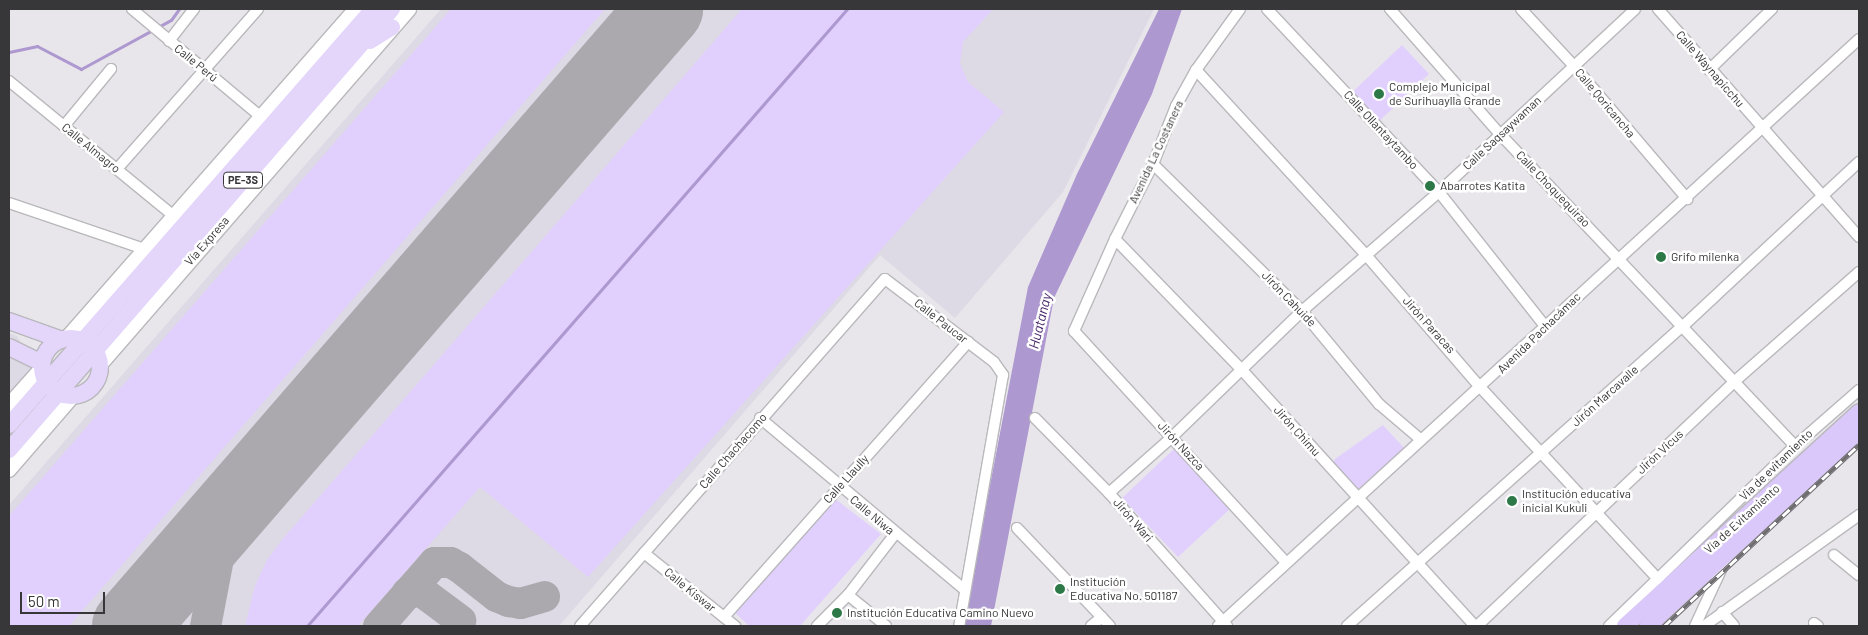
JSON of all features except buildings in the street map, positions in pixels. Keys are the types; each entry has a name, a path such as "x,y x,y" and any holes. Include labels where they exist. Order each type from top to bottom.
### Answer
{"highway":[{"name":"Vía de Evitamiento","path":"1625,626 1859,412"},
{"name":"Vía de Evitamiento","path":"1648,626 1859,431"}],"main road":[{"name":"Vía Expresa","path":"70,340 173,215 356,9"},
{"path":"350,45 360,9"},
{"name":"Vía Expresa","path":"97,358 350,45 373,9"},
{"name":"Vía Expresa","path":"9,470 52,381 49,348 70,340 350,45 392,9"},
{"name":"Vía Expresa","path":"9,405 97,358 409,9"},
{"path":"350,45 392,28"},
{"path":"9,321 70,340 97,358"},
{"path":"9,347 52,381"},
{"name":"Vía Expresa","path":"9,425 52,381"},
{"name":"Vía Expresa","path":"9,450 52,381"}],"street":[{"name":"Calle Perú","path":"132,9 261,116"},
{"path":"165,37 194,9"},
{"path":"117,169 258,9"},
{"name":"Avenida La Costanera","path":"1074,331 1115,239 1153,164 1176,106 1196,70 1240,9"},
{"name":"Calle Ollantaytambo","path":"1267,9 1439,192 1545,326"},
{"name":"Calle Choquequirao","path":"1390,9 1500,134 1618,257"},
{"name":"Calle Qoricancha","path":"1521,9 1574,66 1687,199"},
{"name":"Calle Saqsaywaman","path":"1109,493 1172,437 1302,311 1439,192 1635,9"},
{"name":"Calle Waynapicchu","path":"1658,9 1763,129"},
{"path":"1710,70 1772,9"},
{"name":"Avenida Pachacámac","path":"1222,625 1286,562 1358,500 1420,439 1481,388 1618,257 1687,199 1859,39"},
{"path":"64,126 111,69"},
{"name":"Jirón Paracas","path":"1196,70 1366,255 1481,388 1543,452 1659,580"},
{"name":"Calle Almagro","path":"9,81 173,215"},
{"path":"1763,129 1859,237"},
{"name":"Jirón Marcavalle","path":"1347,626 1682,328 1859,162"},
{"name":"Jirón Cahuide","path":"1153,164 1302,311 1379,404 1420,439"},
{"path":"9,204 144,249"},
{"name":"Jirón Chimu","path":"1115,239 1242,370 1358,500 1419,562 1476,626"},
{"path":"1618,257 1682,328 1735,381 1795,446"},
{"name":"Jirón Vicus","path":"1476,626 1735,381 1859,272"},
{"name":"Calle Chachacomo","path":"580,626 882,280 888,280"},
{"name":"Calle Paucar","path":"888,280 994,362 1003,375 1002,391 964,589"},
{"name":"Jirón Nazca","path":"1074,331 1286,562"},
{"name":"Calle Llaully","path":"724,617 968,342"},
{"name":"Via de evitamiento","path":"1609,626 1659,580 1795,446 1859,390"},
{"name":"Calle Niwa","path":"760,418 895,534 964,589"},
{"name":"Jirón Wari","path":"1035,418 1109,493 1222,625"},
{"path":"1704,626 1859,515"},
{"path":"1017,528 1110,626"},
{"path":"818,626 848,595 895,534"},
{"name":"Calle Kiswar","path":"644,553 735,626"},
{"path":"1695,626 1728,554"},
{"path":"1834,555 1859,575"},
{"path":"959,626 964,589"},
{"path":"848,595 886,626"},
{"path":"1722,612 1734,626"},
{"path":"1091,626 1102,617"}],"shaded area":[{"path":"441,9 1154,9 1063,192 955,318 880,255 559,626 9,626 9,505"},
{"path":"451,9 605,9 69,626 9,626 9,516"},
{"path":"742,9 993,9 963,42 960,63 968,82 1004,112 588,577 480,487 358,626 245,626 255,586 267,560 281,541"},
{"name":"Complejo Municipal de Surihuaylla Grande","path":"1402,45 1429,74 1372,128 1345,99"},
{"path":"9,333 17,336 44,378 9,419"},
{"path":"1383,425 1404,448 1352,495 1330,472 1335,459"},
{"path":"1174,449 1230,509 1178,557 1122,498"},
{"path":"834,498 881,534 800,626 749,626 733,611"}],"water":[{"name":"Huatanay","path":"1159,9 1182,9 1152,94 1054,298 991,626 963,626 1028,287 1077,174"}],"waterway":[{"path":"9,52 37,46 81,69 171,20 179,9"},
{"path":"307,626 847,9"}],"taxiway":[{"path":"205,626 226,516"},
{"path":"378,626 434,562 450,562 496,596 508,601 520,603 544,596"},
{"path":"407,592 421,591 460,620"},
{"path":"137,618 165,626"}],"runway":[{"path":"130,626 665,9"}],"railway":[{"path":"1664,626 1859,445"}],"place":[{"name":"Complejo Municipal de Surihuaylla Grande","path":"1379,94"},
{"name":"Abarrotes Katita","path":"1430,186"},
{"name":"Grifo milenka","path":"1661,257"},
{"name":"Institución educativa inicial Kukuli","path":"1512,501"},
{"name":"Institución Educativa No. 501187","path":"1060,589"},
{"name":"Institución Educativa Camino Nuevo","path":"837,613"}]}
